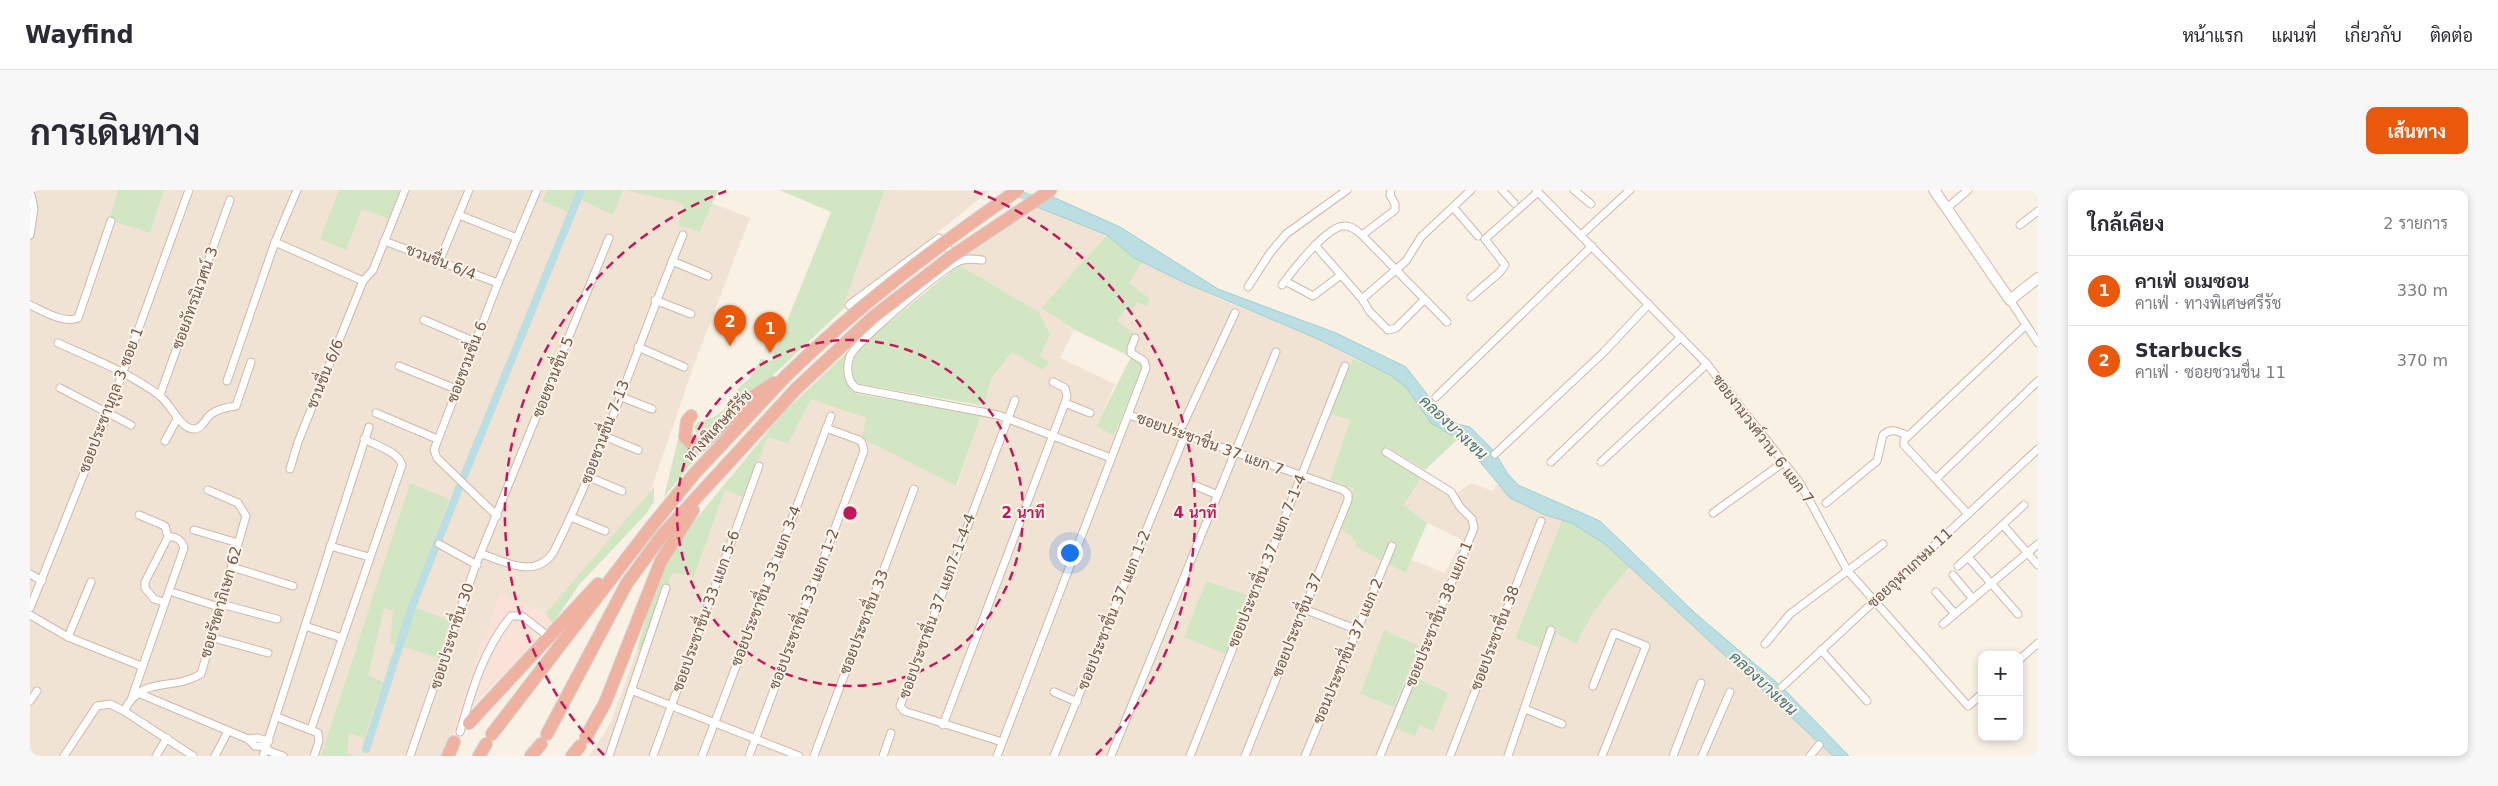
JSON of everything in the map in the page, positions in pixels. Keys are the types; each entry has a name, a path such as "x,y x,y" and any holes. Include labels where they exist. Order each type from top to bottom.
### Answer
{"highway":[{"name":"ทางพิเศษศรีรัช","path":"479,756 489,739 650,528 695,473 785,378 863,305 935,249 1018,190"},
{"path":"531,756 544,739 627,583 663,534 716,474 796,389 873,317 952,256 1050,190"},
{"path":"691,416 687,421 685,438 694,446 701,445 750,398 766,386 785,378"},
{"path":"579,746 605,703 661,561 716,474"},
{"path":"448,756 461,732 650,528"}],"street":[{"path":"30,190 34,209 30,235"},
{"name":"ซอยประชานุกูล 3 ซอย 1","path":"30,608 108,413 189,190"},
{"path":"227,380 275,242 297,190"},
{"path":"275,242 362,281 371,274 404,190"},
{"path":"440,262 469,190"},
{"name":"ซอยชวนชื่น 6","path":"497,516 437,458 434,450 474,342 537,190"},
{"path":"1248,287 1286,234 1347,190"},
{"path":"1362,299 1411,256 1421,237 1471,190"},
{"path":"1502,190 1514,203"},
{"path":"1574,190 1591,204"},
{"path":"1581,234 1630,190"},
{"path":"1934,190 2038,344"},
{"path":"1947,208 1968,190"},
{"path":"1362,235 1395,210 1395,204 1390,191"},
{"path":"1471,297 1500,272 1505,265 1485,239 1537,191"},
{"name":"ซอยงามวงศ์วาน 6 แยก 7","path":"1537,191 1707,364 1784,462 1810,500 1847,570 1874,602 1968,706 1980,696"},
{"name":"ซอยภัทรนิเวศน์ 3","path":"160,395 230,200"},
{"path":"1453,207 1478,236"},
{"path":"2020,225 2038,211"},
{"path":"459,216 517,238"},
{"path":"30,305 72,321 78,318 112,221"},
{"path":"1341,275 1314,296 1284,283 1315,245 1341,226 1353,228 1447,322"},
{"name":"ซอยชวนชื่น 7-13","path":"482,554 519,567 537,566 549,559 571,517 588,477 655,300 683,235"},
{"name":"ซอยชวนชื่น 5","path":"497,516 610,238"},
{"path":"850,305 939,238 958,261"},
{"name":"ชวนชื่น 6/4","path":"384,240 498,283"},
{"path":"1315,245 1362,299 1370,312 1388,330 1396,328 1424,300"},
{"path":"1436,397 1592,246"},
{"path":"982,260 972,258 958,261 858,344 848,363 848,377 856,388 976,410 1008,419 1111,458"},
{"path":"672,262 708,276"},
{"path":"2010,300 2038,278"},
{"name":"ชวนชื่น 6/6","path":"290,469 298,442 362,281"},
{"path":"655,300 691,314"},
{"path":"1495,454 1603,353 1649,304"},
{"name":"ซอยประชาชื่น 37 แยก 1-2","path":"1054,756 1182,434 1235,313"},
{"path":"424,320 474,342"},
{"path":"1968,514 1904,445 1904,440 2025,326"},
{"path":"1551,462 1681,337"},
{"path":"997,756 1146,368 1144,361 1131,353 1135,338"},
{"path":"58,343 160,395 171,406 177,418 188,427 198,429 211,414 236,406 250,362"},
{"path":"638,348 684,367"},
{"path":"1112,756 1276,352"},
{"path":"1601,462 1707,364"},
{"path":"399,366 456,389"},
{"name":"ซอยประชาชื่น 37 แยก 7-1-4","path":"1190,756 1345,366"},
{"path":"1936,478 2038,380"},
{"path":"1002,742 943,725 1065,403 1067,396 1064,388 1053,382"},
{"path":"60,388 131,425"},
{"path":"619,396 652,409"},
{"name":"ซอยประชาชื่น 37 แยก7-1-4-4","path":"943,725 900,708 901,702 1015,400"},
{"path":"1065,403 1090,413"},
{"path":"376,413 437,439"},
{"name":"ซอยประชาชื่น 37 แยก 7","path":"1129,415 1343,490 1348,494"},
{"name":"ซอยประชาชื่น 33 แยก 3-4","path":"702,756 830,416"},
{"path":"165,441 177,418"},
{"path":"266,748 368,427"},
{"name":"ซอยประชาชื่น 33 แยก 1-2","path":"749,756 864,451 859,440 826,428"},
{"path":"1826,503 1877,461 1886,432 1896,430 1908,436"},
{"path":"604,436 638,450"},
{"path":"311,730 402,465 401,460 396,456 364,439"},
{"name":"ซอยจุฬาเกษม 11","path":"1782,687 2038,449"},
{"name":"ซอยประชาชื่น 38 แยก 1","path":"1380,756 1474,528 1472,519 1460,508 1451,492 1386,452"},
{"path":"1713,513 1784,462"},
{"name":"ซอยประชาชื่น 33 แยก 5-6","path":"653,756 759,466"},
{"path":"588,477 622,491"},
{"path":"1196,486 1218,495"},
{"name":"ซอยประชาชื่น 33","path":"814,756 914,489"},
{"name":"ซอยรัชดาภิเษก 62","path":"124,711 132,698 148,686 190,680 201,674 246,516 238,502 208,490"},
{"name":"ซอยประชาชื่น 37","path":"1245,756 1348,500 1348,494"},
{"path":"1958,566 2024,505"},
{"path":"139,515 165,526 168,537 145,582 145,588 154,599 164,602"},
{"name":"ซอยประชาชื่น 30","path":"410,756 476,565 497,516"},
{"path":"571,517 605,531"},
{"name":"ซอยประชาชื่น 38","path":"1450,756 1541,520"},
{"path":"2003,525 2038,565"},
{"path":"194,530 238,543"},
{"path":"132,698 141,666 184,548 182,542 174,536 168,537"},
{"path":"439,544 476,565"},
{"path":"1766,644 1790,614 1883,544"},
{"path":"1943,624 2038,544"},
{"path":"330,546 369,557"},
{"name":"ซอนประชาชื่น 37 แยก 2","path":"1305,756 1392,546"},
{"path":"1968,556 2018,614"},
{"path":"232,567 293,586"},
{"path":"30,574 42,581"},
{"path":"1953,575 1973,598"},
{"path":"68,637 91,582"},
{"path":"609,756 666,588"},
{"path":"1936,592 1955,614"},
{"path":"175,593 277,619"},
{"path":"1304,609 1358,630"},
{"path":"30,615 68,637 141,666"},
{"path":"461,732 483,661 496,636 511,616 522,616 549,637"},
{"path":"305,626 342,638"},
{"path":"1508,756 1551,630"},
{"path":"1593,686 1614,632 1646,646 1602,756"},
{"path":"210,637 268,654"},
{"path":"2023,656 2038,643"},
{"path":"1821,650 1867,701"},
{"path":"1673,756 1701,683"},
{"path":"631,690 799,756"},
{"path":"30,701 37,691"},
{"path":"1054,692 1077,702"},
{"path":"1702,756 1730,692"},
{"path":"138,693 248,739 256,738 266,748 283,756"},
{"path":"64,756 97,706 110,704 167,738 184,754 193,756"},
{"path":"1525,709 1562,724"},
{"path":"277,716 311,730 320,736 314,756"},
{"path":"215,756 228,731"},
{"path":"883,756 891,733"},
{"path":"156,756 167,738"},
{"path":"1810,756 1818,745"}],"shaded area":[{"path":"30,190 118,190 109,220 150,232 164,190 547,190 542,201 575,214 578,199 612,214 625,190 677,201 684,206 700,232 712,203 750,218 697,357 650,492 545,614 500,594 442,756 30,756"},
{"path":"885,190 989,191 842,310"},
{"path":"1037,207 1107,235 1041,308 1074,330 1060,358 1115,384 1096,426 1114,436 1143,365 1127,355 1134,334 1117,321 1125,309 1137,302 1151,299 1129,283 1143,261 1217,298 1318,339 1353,358 1331,412 1350,420 1330,480 1354,489 1340,528 1405,573 1412,560 1445,573 1462,540 1427,523 1404,506 1421,478 1426,472 1456,493 1472,483 1492,491 1496,485 1501,485 1510,498 1545,515 1562,520 1515,638 1549,652 1557,634 1577,644 1587,619 1630,567 1833,756 589,756 610,724 637,650 642,651 673,573 694,577 725,490 744,498 768,437 788,444 811,398 866,418 863,438 957,486 991,381 1012,352 1040,356 1050,334 1039,312 953,262"},
{"path":"500,593 545,614 553,623 472,707 446,744"}],"green space":[{"path":"118,190 164,190 150,233 109,220"},
{"path":"339,190 400,190 389,219 362,209 346,250 320,239"},
{"path":"547,190 624,190 613,215 579,199 575,215 542,201"},
{"path":"625,190 718,190 700,232 678,225 684,206 677,202"},
{"path":"779,190 885,190 842,310 709,436 699,436 694,427 698,422 714,417 725,409 740,386 750,378 761,359 771,361 831,212"},
{"path":"1107,235 1134,258 1143,261 1129,283 1151,299 1146,306 1137,302 1130,313 1125,310 1117,321 1135,334 1127,355 1075,330 1041,308"},
{"path":"959,265 1039,312 1050,334 1040,356 1049,362 1043,370 1012,352 991,380 984,406 855,383 853,364 860,346"},
{"path":"846,353 844,376 848,385 858,394 981,415 956,486 862,438 866,418 811,399 788,444 768,437 744,498 725,490 694,577 673,573 641,651 637,650 650,605 661,577 682,536 783,413"},
{"path":"1131,357 1143,365 1114,436 1096,426"},
{"path":"1353,358 1390,375 1406,387 1431,423 1458,439 1425,470 1387,447 1383,454 1411,469 1421,478 1404,505 1427,523 1406,573 1356,547 1356,541 1340,528 1354,489 1330,480 1350,420 1330,413"},
{"path":"680,431 686,448 701,452 664,497"},
{"path":"410,483 449,499 409,605 450,621 439,658 390,643 393,611 384,608 368,675 383,682 364,738 349,733 347,753 354,756 321,756"},
{"path":"654,487 654,502 645,515 579,585 553,623 545,614"},
{"path":"1562,520 1590,533 1630,567 1600,603 1577,644 1557,634 1549,652 1515,638"},
{"path":"1206,581 1249,596 1226,654 1184,637"},
{"path":"1384,630 1419,646 1394,707 1360,694"},
{"path":"1416,678 1448,693 1433,731 1420,725 1415,736 1395,728"}],"water":[{"path":"1053,197 1120,227 1218,289 1336,333 1406,367 1436,406 1457,424 1470,427 1493,450 1508,474 1518,485 1600,521 1695,613 1782,687 1849,756 1833,756 1605,544 1572,523 1545,515 1510,498 1472,452 1458,439 1431,423 1406,387 1390,375 1318,339 1183,282 1134,258 1107,235 1037,207"}],"waterway":[{"path":"464,476 581,190"},
{"name":"คลองบางเขน","path":"1014,192 1038,201"},
{"path":"366,749 413,604 459,488"}],"place":[{"name":"Starbucks","path":"730,346"},
{"name":"คาเฟ่ อเมซอน","path":"770,353"}]}
